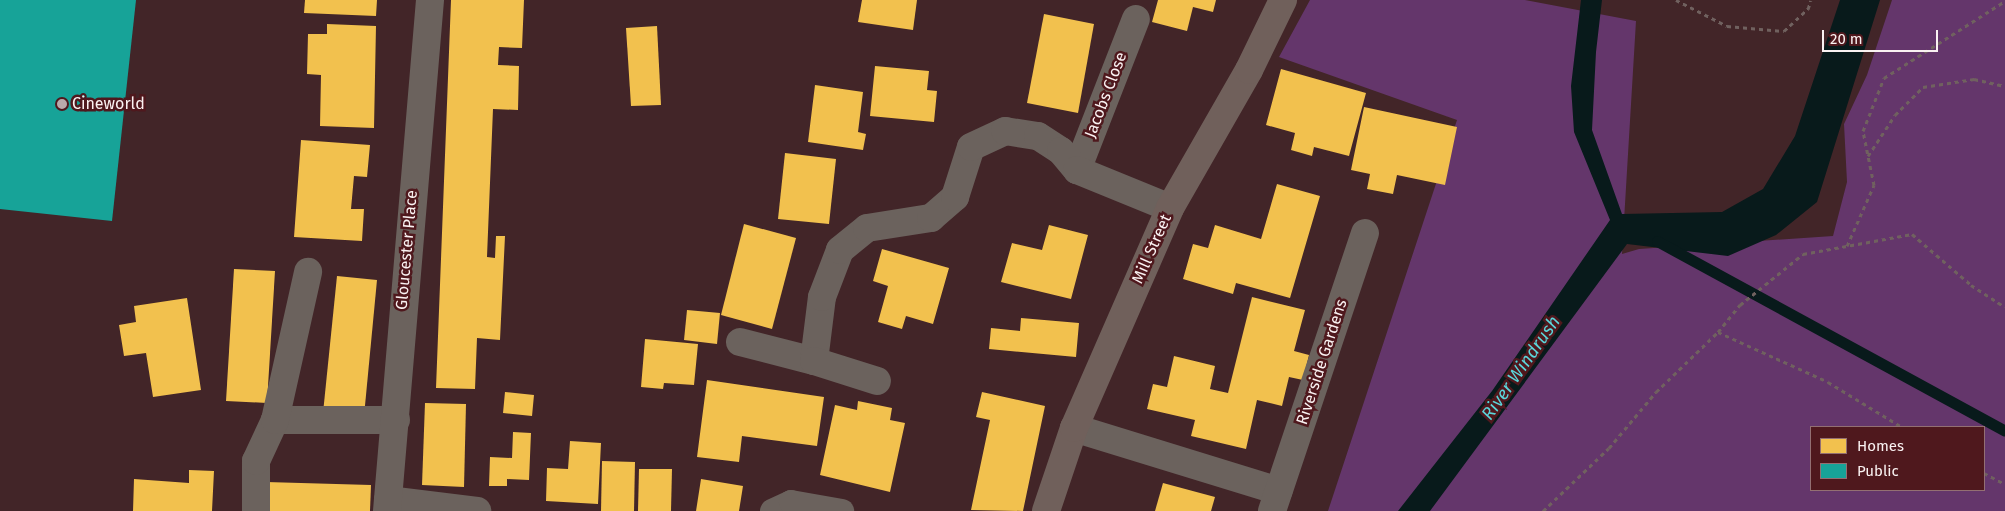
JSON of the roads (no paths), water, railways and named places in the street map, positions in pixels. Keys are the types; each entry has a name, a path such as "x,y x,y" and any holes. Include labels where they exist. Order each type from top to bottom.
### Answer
{"main road":[{"name":"Mill Street","path":"1046,511 1074,428 1170,208 1249,70 1283,0"}],"street":[{"name":"Gloucester Place","path":"430,0 397,362 396,420 387,506 478,511"},
{"name":"Jacobs Close","path":"1077,170 1136,19"},
{"path":"814,361 822,297 840,250 867,228 931,218 954,197 971,147 1005,132 1038,136 1061,151 1077,170 1170,208"},
{"name":"Riverside Gardens","path":"1074,428 1275,501 1365,232"},
{"path":"256,511 256,460 275,420 308,272"},
{"path":"740,342 814,361 876,381"},
{"path":"275,420 396,420"}],"lane":[{"path":"772,511 791,502 842,511"}],"water":[{"name":"River Windrush","path":"1581,0 1602,0 1596,52 1592,130 1622,214 1722,212 1763,189 1795,136 1840,0 1880,0 1817,202 1776,235 1728,256 1627,244 1430,511 1398,511 1492,391 1610,220 1574,132 1571,86"}],"waterway":[{"path":"1657,241 2005,431"}],"place":[{"name":"Cineworld","path":"62,104"}]}
